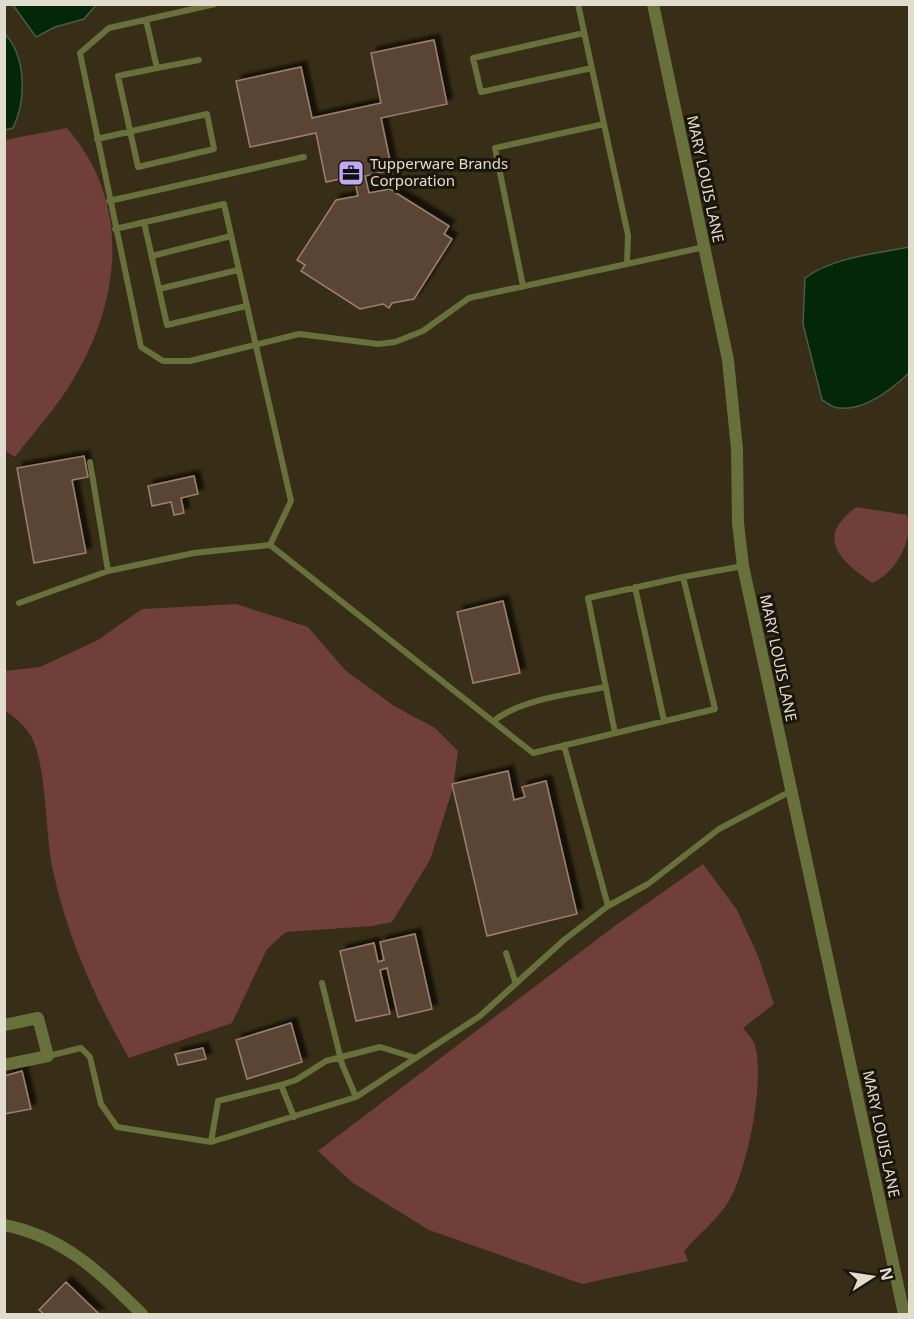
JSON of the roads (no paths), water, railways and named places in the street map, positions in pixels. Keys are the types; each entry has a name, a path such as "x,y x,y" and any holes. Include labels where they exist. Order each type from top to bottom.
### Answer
{"street":[{"name":"MARY LOUIS LANE","path":"653,4 728,360 734,405 743,566 904,1314"},
{"path":"4,1025 38,1018 48,1056 4,1065"},
{"path":"4,1225 34,1231 74,1253 142,1314"}],"lane":[{"path":"215,4 109,28 80,53 141,347 163,362 190,361 299,334 378,344 396,342 423,331 469,298 704,247"},
{"path":"578,4 628,234 627,264"},
{"path":"147,20 157,68"},
{"path":"584,33 472,58 481,92 592,68"},
{"path":"97,139 130,132 207,114 214,149 138,167 130,132 118,76 199,60"},
{"path":"523,286 495,148 604,124"},
{"path":"109,201 304,157"},
{"path":"115,229 224,204 291,501 270,545"},
{"path":"144,222 167,325 246,306"},
{"path":"152,256 231,236"},
{"path":"159,289 238,270"},
{"path":"90,462 108,571"},
{"path":"19,603 108,571 194,553 270,545 533,753 715,709 683,577"},
{"path":"615,733 588,598 743,566"},
{"path":"635,587 664,721"},
{"path":"494,721 505,712 520,706 605,687"},
{"path":"564,745 608,906"},
{"path":"48,1056 81,1048 90,1057 101,1104 117,1128 211,1142 356,1097 383,1082 480,1016 564,940 608,906 648,884 718,829 791,791"},
{"path":"506,953 516,984"},
{"path":"322,983 341,1056 356,1097"},
{"path":"211,1142 218,1101 281,1085 341,1056 380,1047 416,1058"},
{"path":"281,1085 294,1117"}],"place":[{"name":"Tupperware Brands Corporation","path":"351,173"}]}
